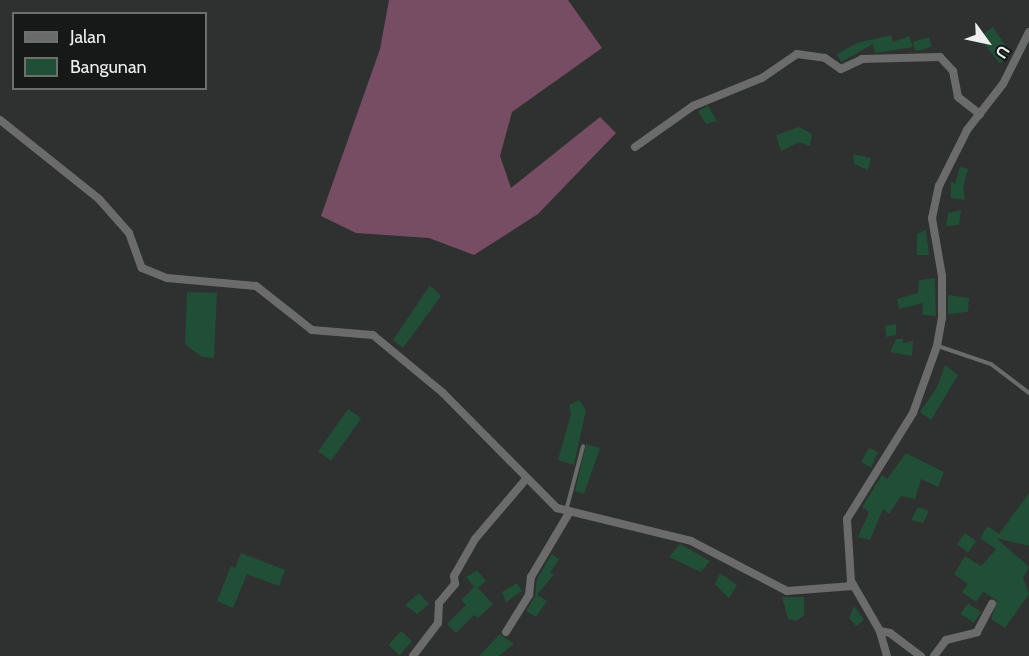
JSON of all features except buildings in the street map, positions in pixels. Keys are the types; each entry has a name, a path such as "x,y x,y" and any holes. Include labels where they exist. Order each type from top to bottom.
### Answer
{"street":[{"path":"887,656 880,631 853,586 846,543 849,511 913,412 937,346 942,318 942,276 933,206 963,138 995,98 1029,32"},
{"path":"635,147 693,106 762,78 797,54 825,58 841,69 862,59 940,57 953,71 958,97 980,114"},
{"path":"0,120 99,199 129,233 142,268 167,278 256,286 269,292 312,330 373,334 443,393 526,479 567,512 610,518 691,541 787,591 853,586"},
{"path":"413,656 438,623 439,603 454,584 454,576 475,539 526,479"},
{"path":"506,632 529,593 531,577 567,512"},
{"path":"934,656 946,640 976,633 992,604"},
{"path":"880,631 890,633 921,656"}],"lane":[{"path":"937,346 992,364 1029,393"},
{"path":"567,512 583,446"}],"shaded area":[{"path":"389,0 568,0 602,48 512,112 500,156 511,188 600,117 616,133 538,214 474,255 429,238 356,233 321,216 380,49"}]}
